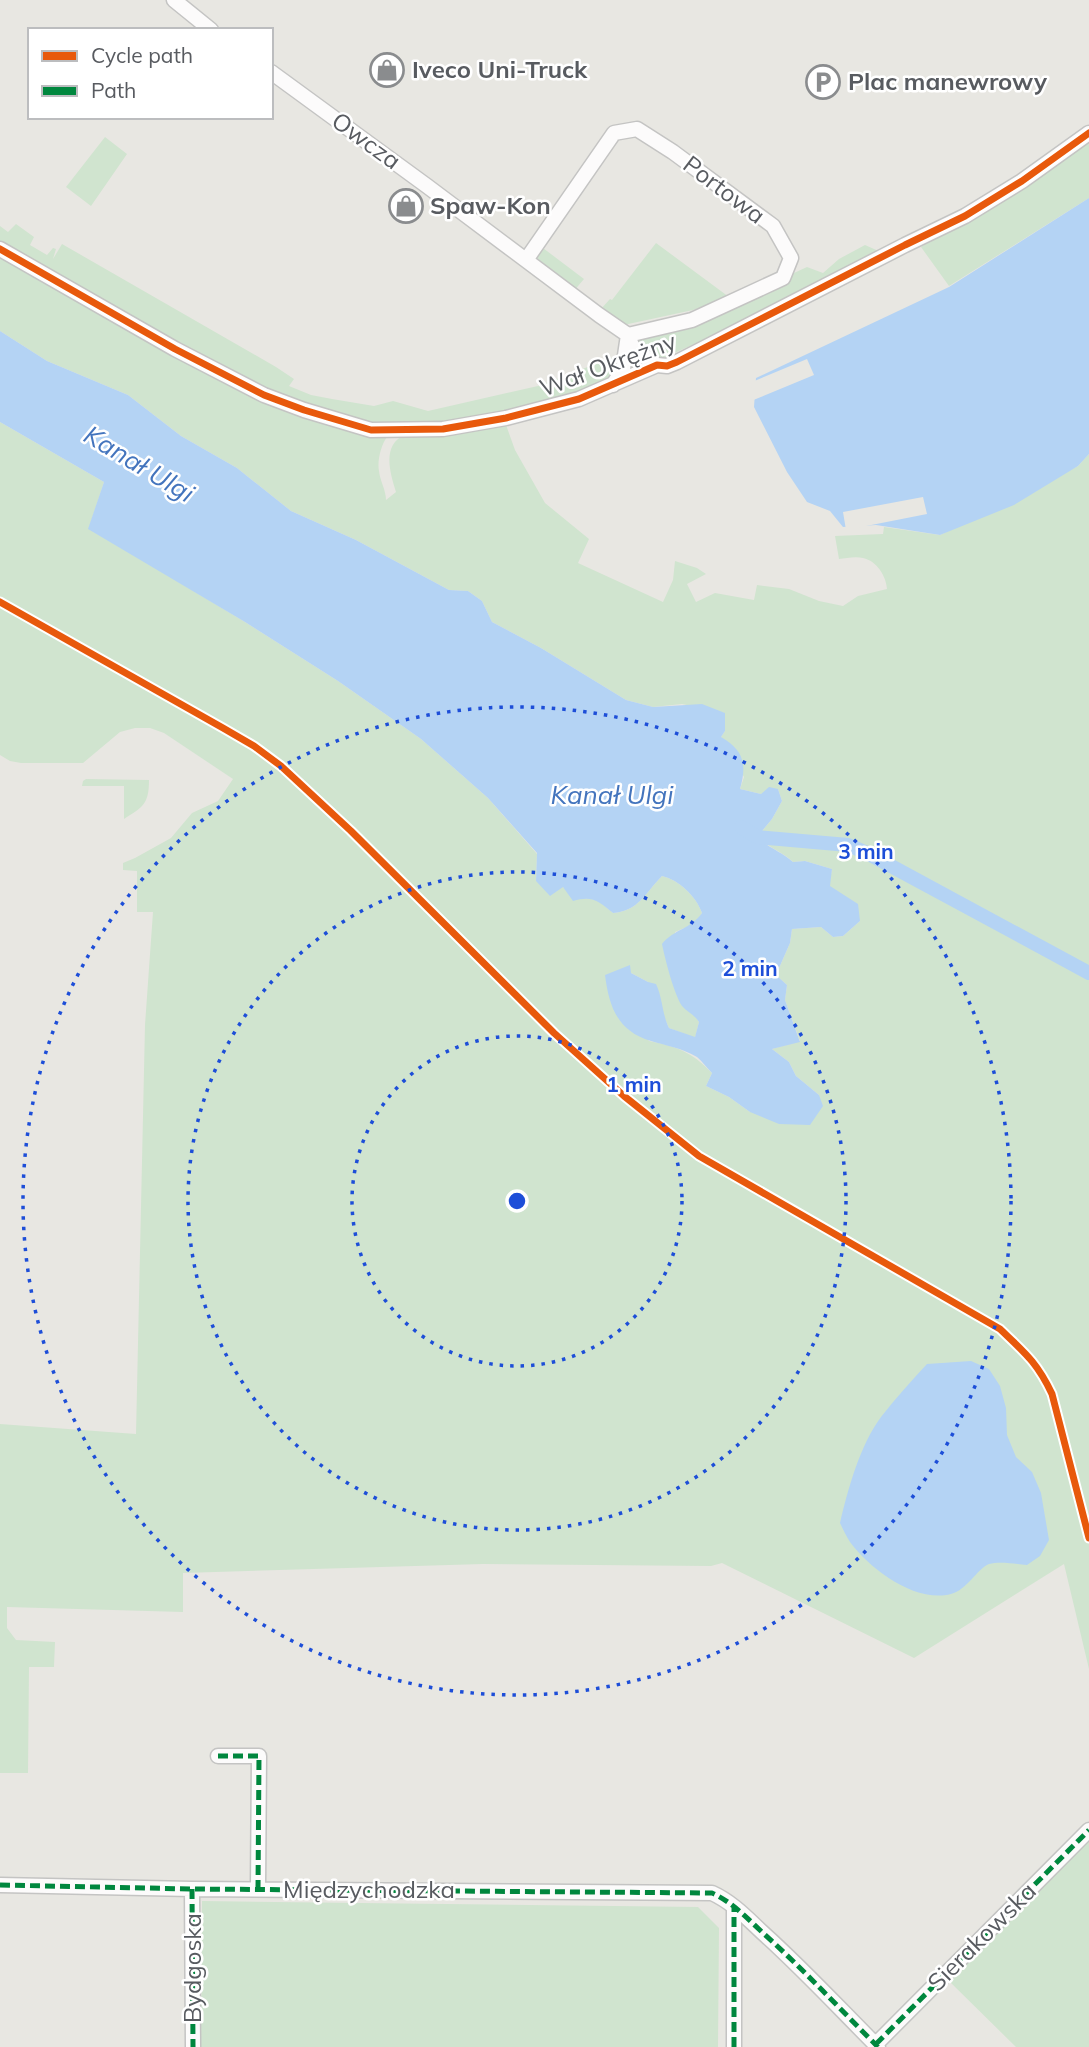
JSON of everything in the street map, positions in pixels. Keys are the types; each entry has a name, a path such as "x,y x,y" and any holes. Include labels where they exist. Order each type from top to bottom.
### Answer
{"street":[{"path":"174,0 209,28"},
{"name":"Owcza","path":"273,73 594,312"},
{"name":"Portowa","path":"526,260 614,134 637,129 673,152 773,226 790,258 783,278 692,320 628,335"},
{"name":"Wał Okrężny","path":"594,312 628,335 633,348 657,365 667,366 965,216 1022,181 1089,134"},
{"name":"Wał Okrężny","path":"0,249 175,349 264,395 371,430 443,429 506,418 579,399 657,365"},
{"path":"613,385 623,369 628,335"},
{"path":"218,1756 259,1756 258,1889"},
{"name":"Sierakowska","path":"734,1907 785,1953 877,2046 1089,1830"},
{"name":"Międzychodzka","path":"0,1885 712,1893 734,1907"},
{"name":"Bydgoska","path":"192,1889 193,2047"},
{"path":"734,1907 734,2047"}],"green space":[{"path":"105,137 127,154 91,206 66,187"},
{"path":"1089,139 1089,198 949,286 921,247"},
{"path":"16,224 34,237 30,245 47,255 53,248 56,249 53,259 62,244 276,367 294,379 289,386 311,395 374,406 393,401 428,411 538,386 619,355 613,380 579,399 445,426 378,425 286,400 46,272 0,245 0,226 8,232"},
{"path":"656,243 729,297 693,310 619,326 600,310 612,300"},
{"path":"539,245 584,279 573,292 530,257"},
{"path":"865,245 883,253 787,302 661,359 654,358 628,335 692,320 807,267 823,273 839,259"},
{"path":"0,256 280,407 341,429 387,437 381,449 379,463 386,500 396,492 389,460 390,452 398,439 406,434 459,434 506,425 515,450 545,503 589,539 578,563 663,602 673,580 675,561 706,574 687,584 696,602 715,593 754,600 757,585 789,589 819,601 843,606 858,596 887,589 883,574 873,562 860,557 839,559 835,536 883,534 884,527 940,535 1078,466 1089,454 1089,1669 1064,1564 914,1658 722,1563 711,1566 483,1564 183,1573 183,1612 7,1607 7,1628 16,1640 55,1642 54,1667 29,1667 28,1773 0,1773 0,1424 136,1434 145,1025 153,912 137,912 137,871 123,870 123,863 171,838 192,813 218,801 233,779 164,733 150,728 120,732 83,763 21,763 0,755 0,422 104,482 89,528 338,681 421,739 488,798 537,854 536,881 563,887 583,898 598,900 613,913 622,912 635,905 662,876 675,881 686,890 702,913 696,923 675,932 699,1022 695,1038 669,1028 648,982 631,973 605,975 649,1041 676,1048 698,1060 712,1073 706,1086 729,1097 750,1112 819,1095 796,1076 789,1062 772,1049 800,1041 785,1000 787,985 776,975 790,943 792,929 821,927 833,937 843,936 860,921 829,886 832,869 805,861 793,862 757,837 782,801 778,789 761,794 740,789 744,777 721,737 725,731 724,713 682,704 653,707 626,700 541,648 492,622 482,601 468,591 449,590 356,540 291,511 237,468 181,436 128,395 47,361 0,331"},
{"path":"86,779 149,780 148,795 140,808 124,819 124,786 82,786"},
{"path":"1089,1833 1089,2047 1016,2047 950,1982"},
{"path":"202,1901 698,1907 719,1928 718,2047 201,2047"}],"water":[{"path":"1089,198 1089,454 1078,466 1014,505 940,535 876,525 843,527 830,511 807,502 787,472 754,407 756,378 949,287"},
{"name":"Kanał Ulgi","path":"0,331 47,361 128,395 181,436 237,468 291,511 356,540 449,590 468,591 482,601 492,622 541,648 626,700 653,707 702,704 725,713 725,731 721,737 735,747 742,759 740,789 761,794 769,787 778,789 782,801 757,837 793,862 805,861 832,869 830,886 858,904 860,921 843,936 833,937 821,927 792,929 790,943 776,975 787,985 785,1000 800,1042 772,1049 789,1062 796,1076 819,1095 823,1106 810,1125 779,1124 750,1112 729,1097 706,1086 712,1073 697,1057 639,1037 623,1024 612,1007 605,975 630,965 631,973 656,984 669,1028 695,1037 699,1022 679,1001 662,944 702,913 686,890 675,881 662,876 635,905 622,912 613,913 595,900 573,901 563,887 550,896 536,881 537,853 488,798 421,739 338,681 245,622 88,529 104,482 0,422"},
{"path":"971,1361 989,1369 1000,1386 1006,1408 1007,1435 1016,1457 1032,1472 1041,1493 1049,1540 1040,1556 1027,1565 989,1564 957,1592 923,1594 895,1582 870,1563 850,1542 840,1523 861,1454 886,1410 927,1364"}],"pier":[{"path":"807,359 814,375 751,401 752,382"},
{"path":"923,497 927,514 846,530 843,512"}],"waterway":[{"name":"Kanał Ulgi","path":"741,827 757,837 848,845 1089,973"}],"marked path":[{"path":"218,1756 259,1756 258,1889"},
{"path":"876,2044 1089,1830"},
{"path":"0,1885 712,1893 745,1916 878,2047"},
{"path":"192,1889 193,2047"},
{"path":"734,1907 734,2047"}],"cycle path":[{"path":"0,249 175,349 264,395 371,430 443,429 506,418 579,399 657,365 667,366 677,362 965,216 1022,181 1089,133"},
{"path":"0,602 254,746 281,766 351,831 554,1033 624,1096 699,1156 1000,1329 1035,1365 1052,1394 1089,1538"}],"place":[{"name":"Iveco Uni-Truck","path":"387,70"},
{"name":"Plac manewrowy","path":"823,82"},
{"name":"Spaw-Kon","path":"406,206"}]}
